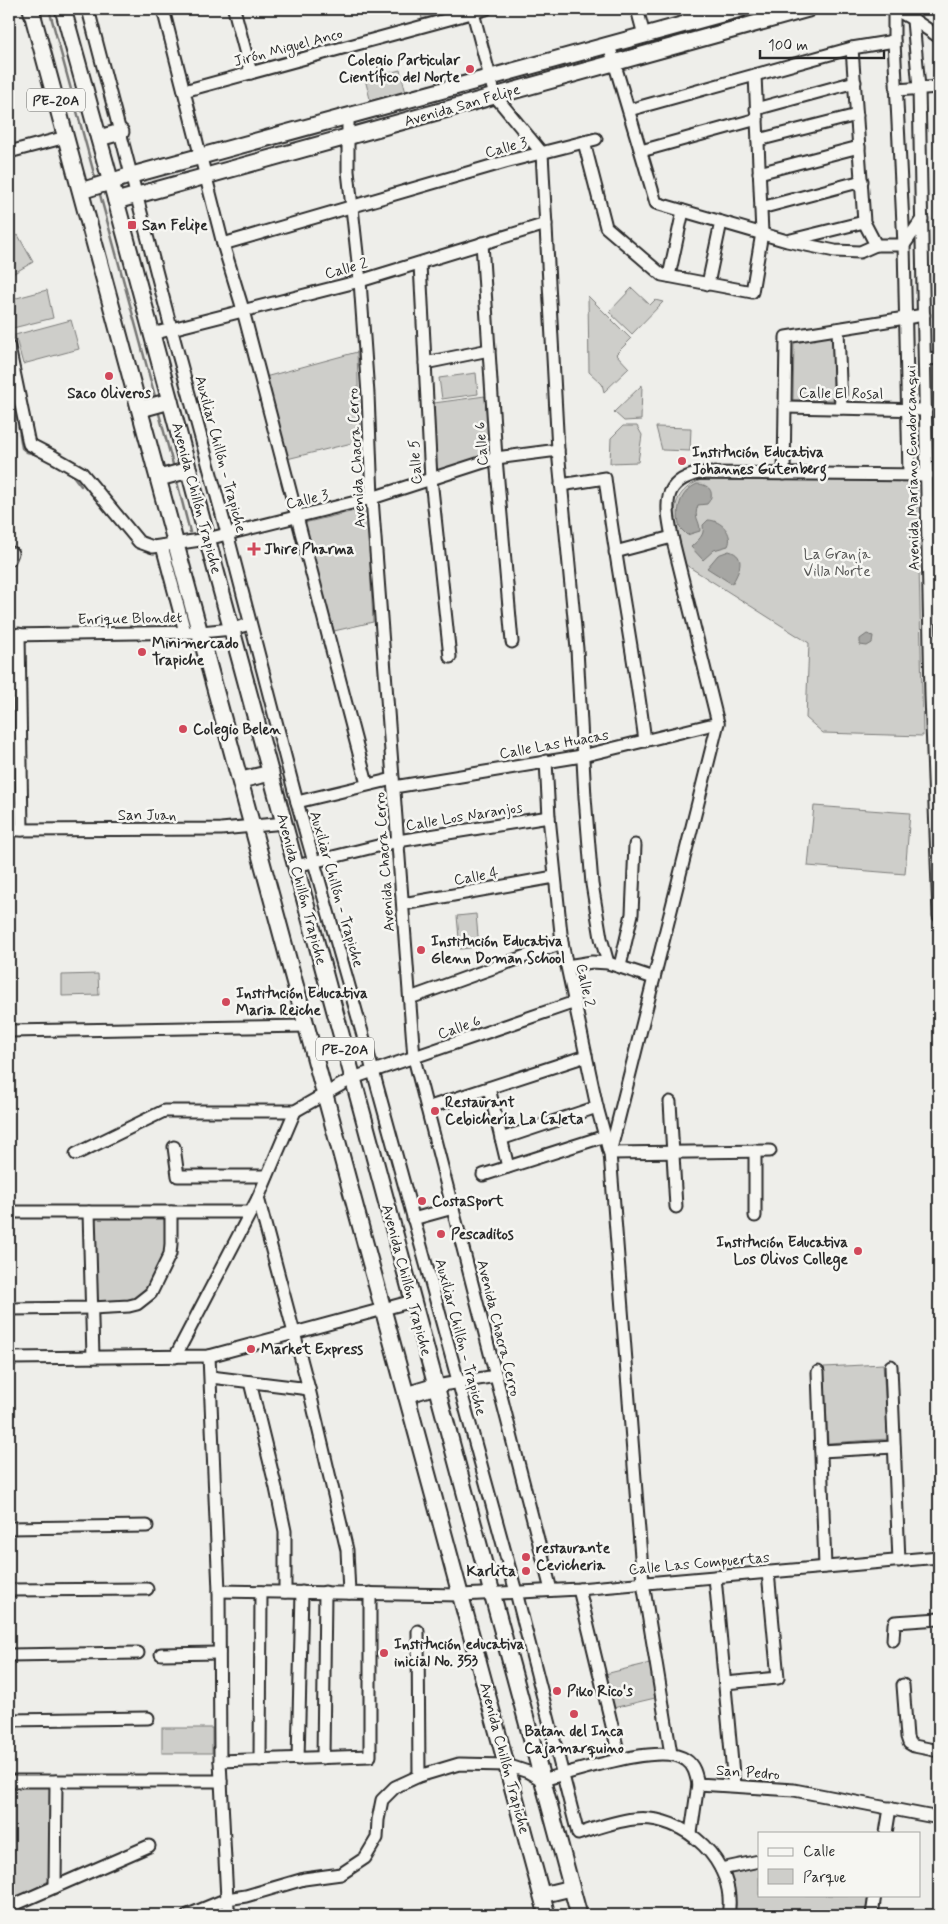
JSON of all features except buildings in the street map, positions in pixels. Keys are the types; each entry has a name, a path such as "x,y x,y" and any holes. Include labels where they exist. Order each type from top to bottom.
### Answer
{"main road":[{"name":"Avenida Chillón Trapiche","path":"32,9 159,478 170,545 201,632 547,1915"},
{"name":"Avenida Chillón Trapiche","path":"62,9 99,138 285,823 579,1915"},
{"name":"Avenida San Felipe","path":"81,191 610,45 644,35 688,16 740,9"},
{"name":"Avenida San Felipe","path":"116,201 808,9"},
{"path":"99,138 121,132"},
{"path":"141,409 170,401"},
{"path":"159,478 189,470"},
{"path":"241,780 271,773"},
{"path":"406,1395 436,1386"},
{"path":"542,1895 571,1888"}],"street":[{"name":"Auxiliar Chillón - Trapiche","path":"88,9 313,862 373,1071 516,1592 578,1834 634,1818 666,1821 691,1833"},
{"path":"163,9 223,244 367,784"},
{"path":"234,9 251,72"},
{"name":"Jirón Miguel Anco","path":"184,91 472,10 486,9"},
{"path":"637,9 644,35"},
{"path":"894,9 913,14 939,37"},
{"name":"Avenida Mariano Condorcanqui","path":"894,9 894,56 904,251 909,475"},
{"path":"472,10 495,96 542,153 558,450 578,649 582,756 592,884 608,963"},
{"name":"Avenida Mariano Condorcanqui","path":"913,14 919,88 939,916"},
{"path":"629,110 852,48 894,41"},
{"path":"610,45 656,203 787,241 835,251 860,252 876,244 923,256"},
{"path":"852,48 864,222 876,244"},
{"path":"894,56 917,55"},
{"path":"584,142 606,227 662,275 752,292 762,234 755,75"},
{"path":"641,151 855,82"},
{"path":"896,90 939,87"},
{"path":"897,110 919,108"},
{"path":"758,140 857,115"},
{"name":"Avenida Chacra Cerro","path":"348,117 350,207 360,281 368,394 372,498 414,1058 551,1590"},
{"path":"9,152 66,137"},
{"name":"Calle 3","path":"223,244 505,162 596,139"},
{"path":"900,153 920,146"},
{"path":"759,173 859,148"},
{"path":"761,208 862,180"},
{"path":"901,186 921,181"},
{"path":"669,276 684,211"},
{"path":"904,251 922,218"},
{"path":"708,284 721,222"},
{"path":"787,241 864,222"},
{"name":"Calle 2","path":"152,334 360,281 546,224"},
{"name":"Calle 6","path":"482,243 496,458 512,642"},
{"name":"Calle 5","path":"420,264 431,479 450,657"},
{"path":"784,474 786,337 924,315"},
{"path":"838,329 841,408"},
{"path":"9,347 14,396 29,444 82,473 140,542 153,547 170,545 185,632"},
{"path":"425,363 489,350"},
{"path":"925,358 939,359"},
{"name":"Calle El Rosal","path":"785,407 926,410"},
{"name":"Calle 3","path":"170,545 207,538 372,498 496,458 558,450"},
{"path":"927,456 939,456"},
{"path":"188,1915 227,1899 246,1896 304,1879 341,1874 365,1858 377,1838 382,1800 395,1787 419,1776 459,1764 507,1765 528,1772 542,1780 620,1759 671,1754 643,1583 610,1152 718,723 672,537 667,511 669,494 676,483 687,476 699,473 928,475"},
{"path":"561,485 605,478 645,741"},
{"path":"615,552 672,537"},
{"name":"Enrique Blondet","path":"14,634 201,632 250,624"},
{"path":"14,634 22,830"},
{"name":"Calle Las Huacas","path":"297,802 367,784 394,783 582,756 718,723"},
{"name":"Calle 2","path":"546,761 554,877 562,944 597,1106 610,1152"},
{"name":"Calle Los Naranjos","path":"296,866 398,841 549,817"},
{"name":"San Juan","path":"9,830 222,829 285,823"},
{"path":"620,966 632,914 635,845"},
{"name":"Calle 4","path":"403,904 554,877"},
{"path":"410,998 562,944"},
{"path":"567,966 592,962 608,963 654,978"},
{"name":"Calle 6","path":"295,1111 353,1078 574,1002"},
{"path":"9,1031 307,1026"},
{"path":"427,1108 586,1056"},
{"path":"489,1088 508,1167"},
{"path":"670,1102 676,1207"},
{"path":"501,1139 597,1106"},
{"path":"76,1154 164,1111 295,1111 258,1198 175,1356"},
{"path":"483,1175 599,1138"},
{"path":"174,1147 178,1176 266,1176"},
{"path":"755,1151 755,1216"},
{"path":"610,1152 770,1151"},
{"path":"258,1198 309,1390 347,1550 349,1593"},
{"path":"413,1218 452,1208"},
{"path":"9,1212 251,1212"},
{"path":"89,1212 93,1357"},
{"path":"9,1309 92,1308 137,1304 151,1293 170,1254 172,1244 170,1212"},
{"path":"9,1358 209,1356 413,1301"},
{"path":"209,1356 219,1591 220,1761 229,1915"},
{"path":"891,1366 899,1561"},
{"path":"818,1372 825,1567"},
{"path":"436,1386 496,1376"},
{"path":"211,1377 309,1390"},
{"path":"250,1382 285,1531 285,1592"},
{"path":"821,1451 894,1447"},
{"path":"9,1528 147,1526"},
{"name":"Calle Las Compuertas","path":"219,1591 461,1595 578,1589 939,1557"},
{"path":"725,1683 778,1678 768,1572"},
{"path":"715,1577 734,1785"},
{"path":"9,1590 147,1589"},
{"path":"578,1589 620,1759"},
{"path":"260,1592 260,1760"},
{"path":"298,1759 302,1592"},
{"path":"323,1758 325,1592"},
{"path":"220,1761 370,1756 370,1593"},
{"path":"893,1640 894,1624 896,1622 939,1619"},
{"path":"418,1631 419,1776"},
{"path":"9,1655 138,1652"},
{"path":"161,1654 219,1653"},
{"path":"903,1686 909,1743 914,1746 939,1751"},
{"path":"9,1720 148,1718"},
{"name":"San Pedro","path":"671,1754 688,1760 696,1773 698,1784 794,1790 939,1818"},
{"path":"9,1781 221,1782"},
{"path":"55,1886 56,1781"},
{"path":"698,1784 691,1833 707,1849 721,1868 727,1887 730,1907 728,1915"},
{"path":"886,1832 890,1808"},
{"path":"9,1907 149,1846"},
{"path":"721,1868 758,1860"},
{"path":"872,1915 875,1896"}],"green space":[{"path":"420,9 461,9 422,19"},
{"path":"400,70 406,93 371,103 365,79"},
{"path":"18,235 33,262 9,276 9,240"},
{"path":"632,288 650,305 655,300 663,302 632,334 609,312"},
{"path":"47,290 53,318 9,329 9,300"},
{"path":"588,296 631,339 616,354 629,368 604,392 602,384 589,372"},
{"path":"71,320 79,349 23,364 15,335"},
{"path":"833,335 833,400 793,400 794,342"},
{"path":"357,352 360,441 287,459 265,377"},
{"path":"476,373 478,394 442,399 439,378"},
{"path":"642,385 641,420 624,421 614,412"},
{"path":"485,396 490,454 436,471 434,403"},
{"path":"623,426 637,426 642,435 638,462 610,463 611,438"},
{"path":"656,427 691,428 690,451 662,450"},
{"path":"936,461 939,461 939,610"},
{"name":"La Granja Villa Norte","path":"701,480 917,481 923,736 823,733 806,718 809,643 686,565 676,528 676,505 680,496 688,487"},
{"path":"367,508 373,622 334,631 304,523"},
{"path":"814,806 910,813 905,874 808,866"},
{"path":"476,914 479,947 460,949 457,916"},
{"path":"98,974 99,995 62,996 62,975"},
{"path":"95,1216 164,1216 164,1250 159,1266 144,1290 132,1299 97,1301"},
{"path":"883,1364 888,1439 828,1443 824,1367"},
{"path":"650,1663 655,1698 613,1708 605,1674"},
{"path":"162,1728 212,1728 212,1753 162,1753"},
{"path":"53,1786 54,1878 9,1902 9,1787"},
{"path":"758,1867 758,1896 868,1896 865,1915 733,1915 736,1905 730,1874"}],"shaded area":[{"path":"697,484 702,484 708,488 711,497 707,504 698,505 696,516 700,531 687,535 680,528 678,515 680,502 686,492"},
{"path":"708,520 717,522 725,528 728,532 729,541 728,546 714,550 703,560 691,547 700,538 703,532 703,525"},
{"path":"729,551 735,553 740,560 739,570 732,584 707,568 718,555"},
{"path":"867,634 873,636 872,643 867,646 860,645 860,639"}],"waterway":[{"path":"49,9 96,181"},
{"path":"99,191 156,400"},
{"path":"16,410 22,448 27,452 39,455"},
{"path":"158,410 174,468"},
{"path":"71,473 81,486"},
{"path":"176,478 190,532"}],"place":[{"name":"Colegio Particular Científico del Norte","path":"470,69"},
{"name":"San Felipe","path":"132,225"},
{"name":"Saco Oliveros","path":"109,376"},
{"name":"Institución Educativa Johannes Gutenberg","path":"682,461"},
{"name":"Jhire Pharma","path":"254,549"},
{"name":"Minimercado Trapiche","path":"142,652"},
{"name":"Colegio Belen","path":"183,729"},
{"name":"Institución Educativa Glenn Doman School","path":"421,950"},
{"name":"Institución Educativa Maria Reiche","path":"226,1002"},
{"name":"Restaurant Cebichería La Caleta","path":"435,1111"},
{"name":"CostaSport","path":"422,1201"},
{"name":"Pescaditos","path":"441,1234"},
{"name":"Institución Educativa Los Olivos College","path":"858,1251"},
{"name":"Market Express","path":"251,1349"},
{"name":"restaurante Cevicheria","path":"526,1557"},
{"name":"Karlita","path":"526,1571"},
{"name":"Institución educativa inicial No. 353","path":"384,1653"},
{"name":"Piko Rico's","path":"557,1691"},
{"name":"Batan del Inca Cajamarquino","path":"574,1714"}]}
